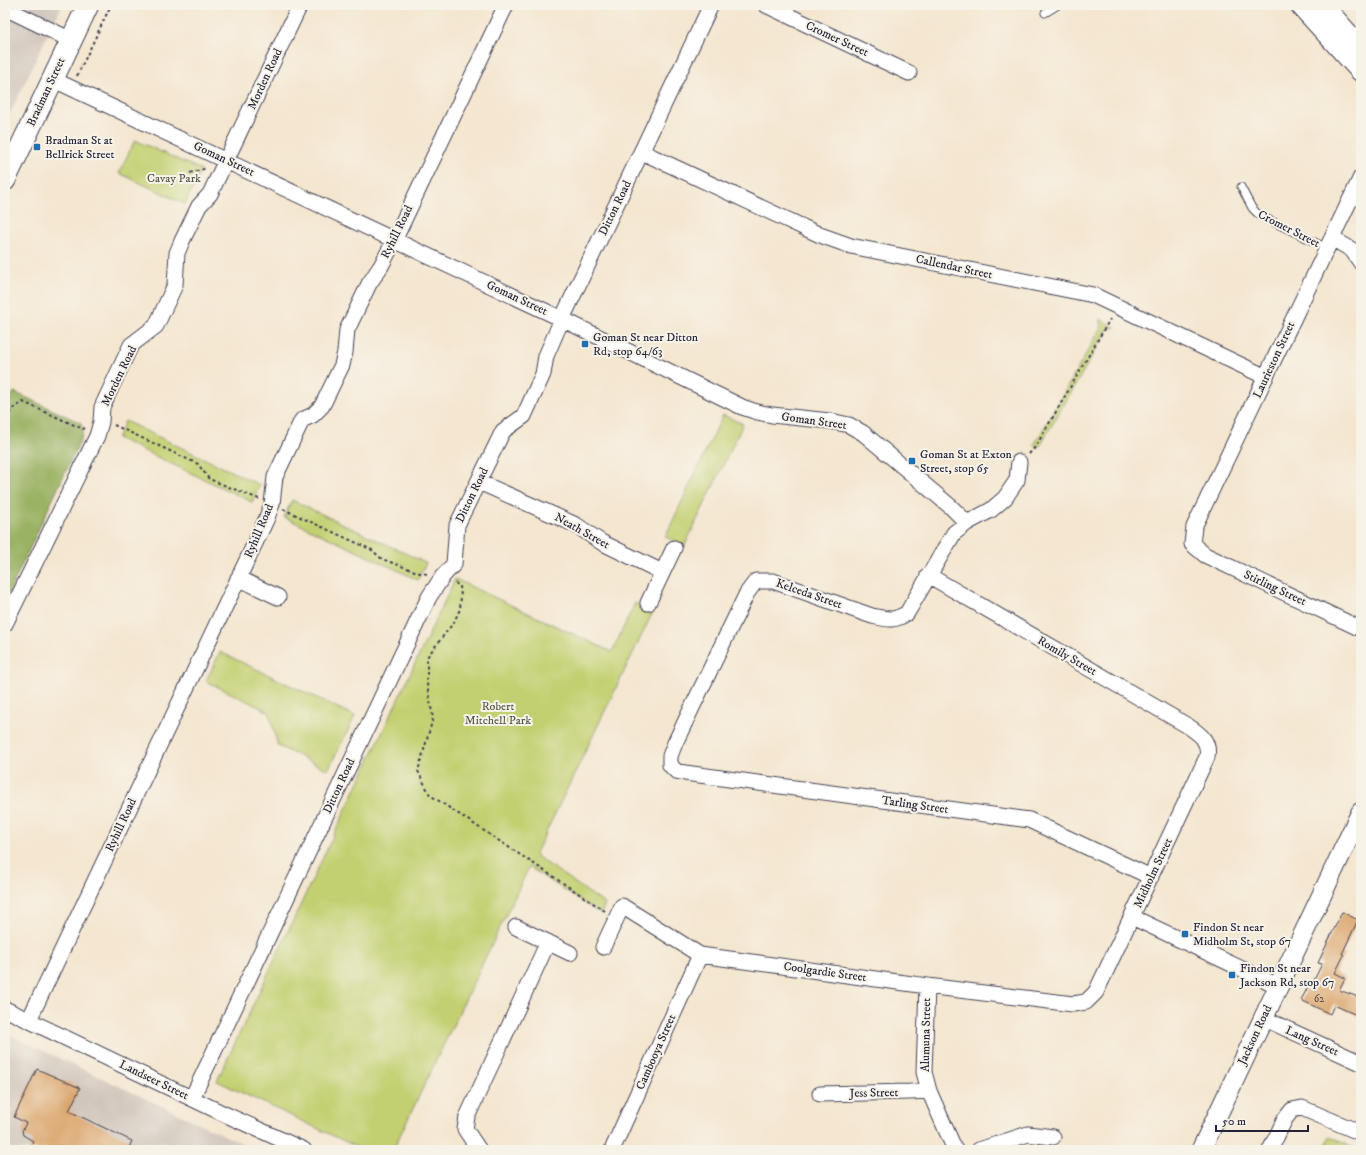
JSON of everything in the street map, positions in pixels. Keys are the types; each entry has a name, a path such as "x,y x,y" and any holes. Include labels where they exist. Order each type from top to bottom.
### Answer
{"main road":[{"name":"Bradman Street","path":"5,180 88,5"},
{"path":"1301,5 1361,71"},
{"path":"1322,5 1361,49"}],"street":[{"name":"Morden Road","path":"5,624 97,436 101,422 102,406 132,345 156,326 174,285 177,253 182,241 199,206 210,194 300,5"},
{"name":"Ryhill Road","path":"29,1020 266,520 272,504 275,477 302,420 312,415 322,406 326,399 342,365 347,330 369,284 381,266 394,240 506,5"},
{"name":"Ditton Road","path":"192,1098 429,597 443,576 454,564 457,525 503,431 524,416 543,374 546,356 562,319 711,5"},
{"name":"Cromer Street","path":"766,5 909,73"},
{"path":"5,8 71,40"},
{"name":"Goman Street","path":"52,79 562,319 742,407 772,415 830,421 849,425 869,438 951,507 967,523"},
{"name":"Callendar Street","path":"642,152 820,235 851,246 1093,295 1266,377"},
{"name":"Laurieston Street","path":"1192,544 1194,527 1361,177"},
{"path":"1330,243 1352,250 1361,264"},
{"name":"Kelceda Street","path":"670,765 670,756 675,743 747,593 756,581 773,581 872,616 889,620 901,617 907,613 954,533 967,523 991,510 1005,498 1017,480 1019,462"},
{"name":"Neath Street","path":"479,482 576,525 601,542 662,572"},
{"name":"Stirling Street","path":"1192,544 1205,555 1361,629"},
{"path":"648,603 674,548"},
{"name":"Romily Street","path":"928,575 1188,726 1204,739"},
{"path":"238,578 278,598"},
{"name":"Midholm Street","path":"1086,1002 1096,992 1207,757 1208,751 1204,739"},
{"name":"Tarling Street","path":"670,765 676,771 685,773 1029,820 1151,877"},
{"name":"Jackson Road","path":"1201,1150 1361,812"},
{"name":"Coolgardie Street","path":"603,947 622,906 700,955 926,986 1072,1004 1086,1002"},
{"path":"1132,917 1278,986"},
{"path":"516,927 570,953"},
{"path":"478,1150 465,1129 467,1117 548,942"},
{"name":"Cambooya Street","path":"612,1150 700,955"},
{"name":"Alumuna Street","path":"926,986 924,1072 929,1091 955,1150"},
{"name":"Landseer Street","path":"5,1009 304,1150"},
{"name":"Lang Street","path":"1263,1018 1361,1063"},
{"name":"Jess Street","path":"820,1094 929,1091"},
{"path":"1270,1150 1285,1119 1292,1110 1302,1108 1361,1133"},
{"path":"978,1150 1028,1134 1053,1137"}],"lane":[{"path":"1045,13 1058,5"},
{"name":"Cromer Street","path":"1241,187 1252,208 1259,215 1330,243"}],"path":[{"path":"77,77 111,5"},
{"path":"190,173 210,167"},
{"path":"1019,462 1036,446 1116,307"},
{"path":"5,426 11,410 23,402 83,429 101,422 108,423 127,430 198,464 209,479 272,504 372,550 382,559 420,572 443,576 460,586 460,609 454,622 427,657 427,684 433,718 418,771 430,795 617,918"}],"shaded area":[{"path":"5,5 62,5 5,124"},
{"path":"5,1033 256,1150 5,1150"}],"green space":[{"name":"Cavay Park","path":"135,140 201,170 185,204 119,173"},
{"path":"1100,319 1115,327 1108,329 1038,449 1034,445 1102,326"},
{"path":"14,392 81,423 83,432 5,601 5,411"},
{"path":"723,415 743,424 685,545 665,537"},
{"path":"125,421 260,485 252,502 117,438"},
{"path":"292,500 426,563 418,580 284,517"},
{"name":"Robert Mitchell Park","path":"455,579 612,652 635,603 653,612 535,855 605,904 601,914 529,867 393,1150 363,1150 217,1081"},
{"path":"220,652 355,716 328,770 278,746 269,712 206,681"},
{"path":"1330,1137 1354,1148 1353,1150 1323,1150"}],"building":[{"path":"1342,912 1358,920 1335,973 1345,978 1339,990 1361,998 1361,1017 1334,1005 1330,1014 1301,1000 1309,985 1311,986 1322,964 1318,963"},
{"path":"37,1069 80,1088 69,1111 132,1141 128,1150 28,1150 33,1141 23,1135 22,1131 26,1123 14,1117"}],"place":[{"name":"Bradman St at Bellrick Street","path":"37,147"},
{"name":"Goman St near Ditton Rd, stop 64/63","path":"585,344"},
{"name":"Goman St at Exton Street, stop 65","path":"912,461"},
{"name":"Findon St near Midholm St, stop 67","path":"1185,934"},
{"name":"Findon St near Jackson Rd, stop 67","path":"1232,975"}]}
